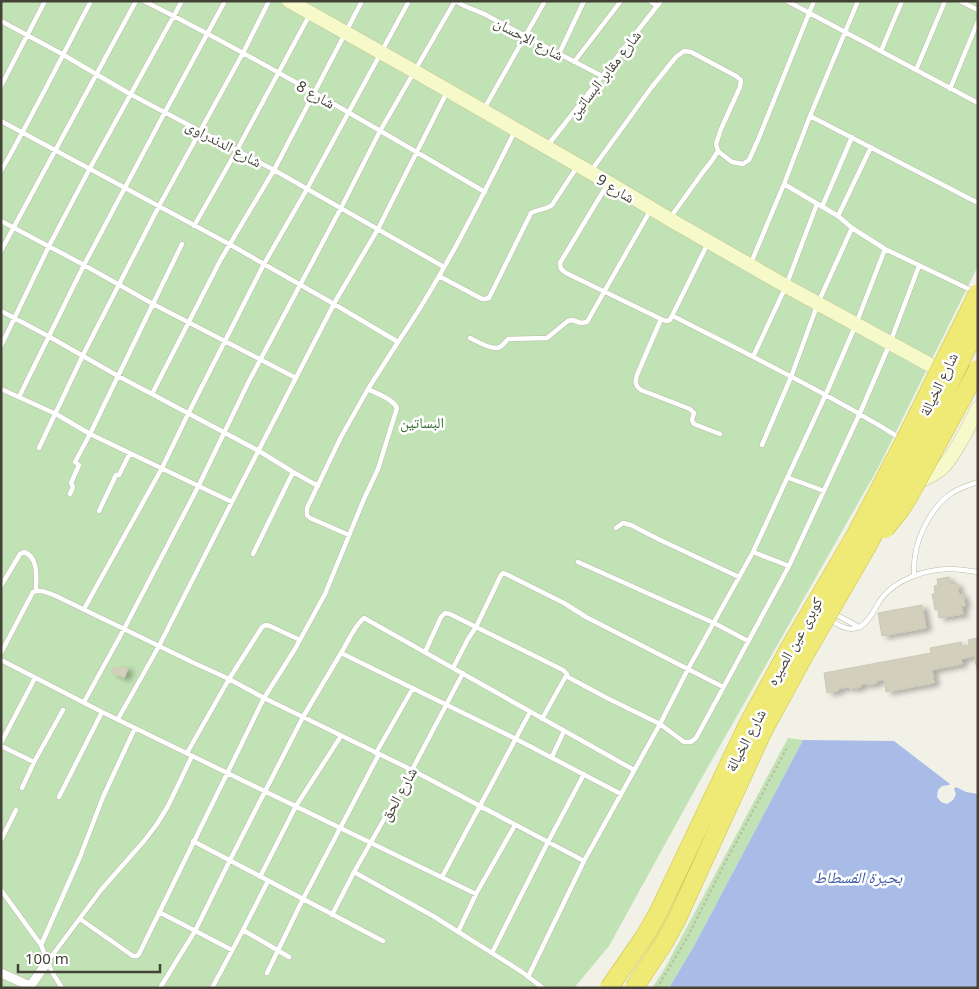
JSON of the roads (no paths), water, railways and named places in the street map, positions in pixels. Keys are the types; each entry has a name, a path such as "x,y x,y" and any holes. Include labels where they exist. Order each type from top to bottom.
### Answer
{"highway":[{"name":"كوبرى عين الصيره","path":"609,988 645,936 658,913 748,724 790,647 855,536 978,293"},
{"name":"كوبرى عين الصيره","path":"634,988 676,921 762,733 869,543 978,326"},
{"path":"869,543 881,533 901,509 978,369"}],"street":[{"name":"شارع 9","path":"289,1 578,165 669,220 943,372"},
{"name":"شارع الخيالة","path":"602,988 644,928 778,677 838,574 908,443 978,302"},
{"name":"شارع الخيالة","path":"624,988 659,936 794,686 905,489 978,335"},
{"path":"905,489 944,466 978,408"},
{"path":"819,606 833,618"},
{"path":"1,973 29,987 48,961"}],"lane":[{"path":"1,86 45,1"},
{"path":"1,172 91,1"},
{"path":"1,251 136,1"},
{"name":"شارع 8","path":"144,1 314,92 485,192"},
{"path":"1,346 49,246 182,1"},
{"path":"19,397 124,188 225,1"},
{"path":"39,448 159,206 243,53 269,1"},
{"path":"152,394 229,244 274,170 362,1"},
{"path":"84,610 162,468 264,264 409,1"},
{"path":"84,702 124,629 198,486 260,360 380,131 455,1"},
{"name":"شارع الإحسان","path":"455,1 480,12 602,76"},
{"path":"483,111 545,1"},
{"path":"559,54 584,1"},
{"path":"574,62 621,1"},
{"path":"650,1 657,6"},
{"name":"شارع مقابر البساتين","path":"546,148 661,1"},
{"path":"787,1 978,103"},
{"path":"590,172 651,88 684,51 691,52 741,80 716,144 718,150 732,162 743,164 749,160 814,1"},
{"path":"750,265 858,1"},
{"path":"881,52 902,1"},
{"path":"916,70 945,1"},
{"path":"960,1 978,10"},
{"path":"194,226 311,13"},
{"name":"شارع الدندراوى","path":"1,21 130,94 274,170 444,267"},
{"path":"950,88 978,21"},
{"path":"118,719 158,646 334,304 378,229 448,91"},
{"path":"810,116 978,203"},
{"path":"1,122 229,244 398,342"},
{"path":"349,535 316,521 308,515 307,508 327,465 368,388 439,276 485,192 515,130"},
{"path":"753,357 786,286 819,205 852,138"},
{"path":"838,216 871,147"},
{"path":"669,220 718,150"},
{"path":"439,276 482,299 489,298 531,214 552,205 578,165"},
{"path":"609,183 562,260 560,266 566,274 666,321 670,320 673,316 709,242"},
{"path":"784,184 838,216 852,228 885,249 978,293"},
{"path":"470,338 497,349 508,338 547,338 568,321 587,322 651,209"},
{"path":"1,221 153,304 296,378"},
{"path":"762,445 791,377 818,304 852,228"},
{"path":"70,494 73,487 71,484 79,465 75,462 182,244"},
{"path":"528,977 584,861 753,552 826,394 885,249"},
{"path":"566,676 660,724 684,742 691,742 696,738 789,566 860,413 890,343 919,266"},
{"path":"1,311 188,414 259,450 318,486"},
{"path":"673,316 826,394 908,443"},
{"path":"661,319 637,375 636,386 641,390 690,409 694,413 692,420 694,424 720,434"},
{"path":"80,919 134,956 139,954 264,698 300,640 325,594 378,469 397,408 392,401 368,388"},
{"path":"1,389 56,414 90,434 232,502"},
{"path":"99,511 116,474 119,475 130,453"},
{"path":"253,554 293,472"},
{"path":"788,478 824,491"},
{"path":"914,576 919,538 927,521 938,505 952,492 978,482"},
{"path":"616,528 623,523 631,525 740,577"},
{"path":"1,586 20,554 26,552 32,556 36,571 36,591"},
{"path":"753,552 789,566"},
{"path":"578,562 714,623 748,641"},
{"path":"833,618 843,628 852,629 859,627 867,622 882,598 897,585 914,576 932,570 952,569 978,572"},
{"path":"453,668 476,627 500,575 504,574 564,603 586,617 722,687"},
{"path":"2,649 33,592 43,591 229,679 412,770 584,861"},
{"path":"425,652 440,617 444,613 450,614 563,670 567,673 566,676 542,719"},
{"path":"160,988 194,932 303,717 355,628 364,618 634,770"},
{"path":"833,618 859,627"},
{"path":"48,961 101,890 157,824 168,806 190,754 229,679 260,630 264,626 270,626 300,640"},
{"path":"342,653 552,757 621,794"},
{"path":"1,660 102,712 476,894"},
{"name":"شارع الحق","path":"332,914 412,770 463,673"},
{"path":"34,762 1,745 35,678"},
{"path":"267,973 377,754 413,688"},
{"path":"22,788 63,710"},
{"path":"60,797 102,712"},
{"path":"442,877 530,712"},
{"path":"41,945 80,857 103,798 135,728"},
{"path":"552,757 564,731"},
{"path":"260,876 296,806 342,736"},
{"path":"492,953 584,774"},
{"path":"1,840 16,810"},
{"path":"458,932 476,894 515,824"},
{"path":"194,842 383,941"},
{"path":"354,872 433,916 541,987"},
{"path":"212,988 268,881"},
{"path":"1,890 41,945 52,972 62,988"},
{"path":"159,912 194,932 232,950"},
{"path":"243,930 288,957"}],"water":[{"name":"بحيرة الفسطاط","path":"803,740 894,741 950,784 942,786 938,790 937,797 941,802 947,804 953,800 956,794 954,789 956,787 966,792 978,794 978,988 669,988 694,946"}],"park label":[{"name":"البساتين","path":"422,422"}]}
